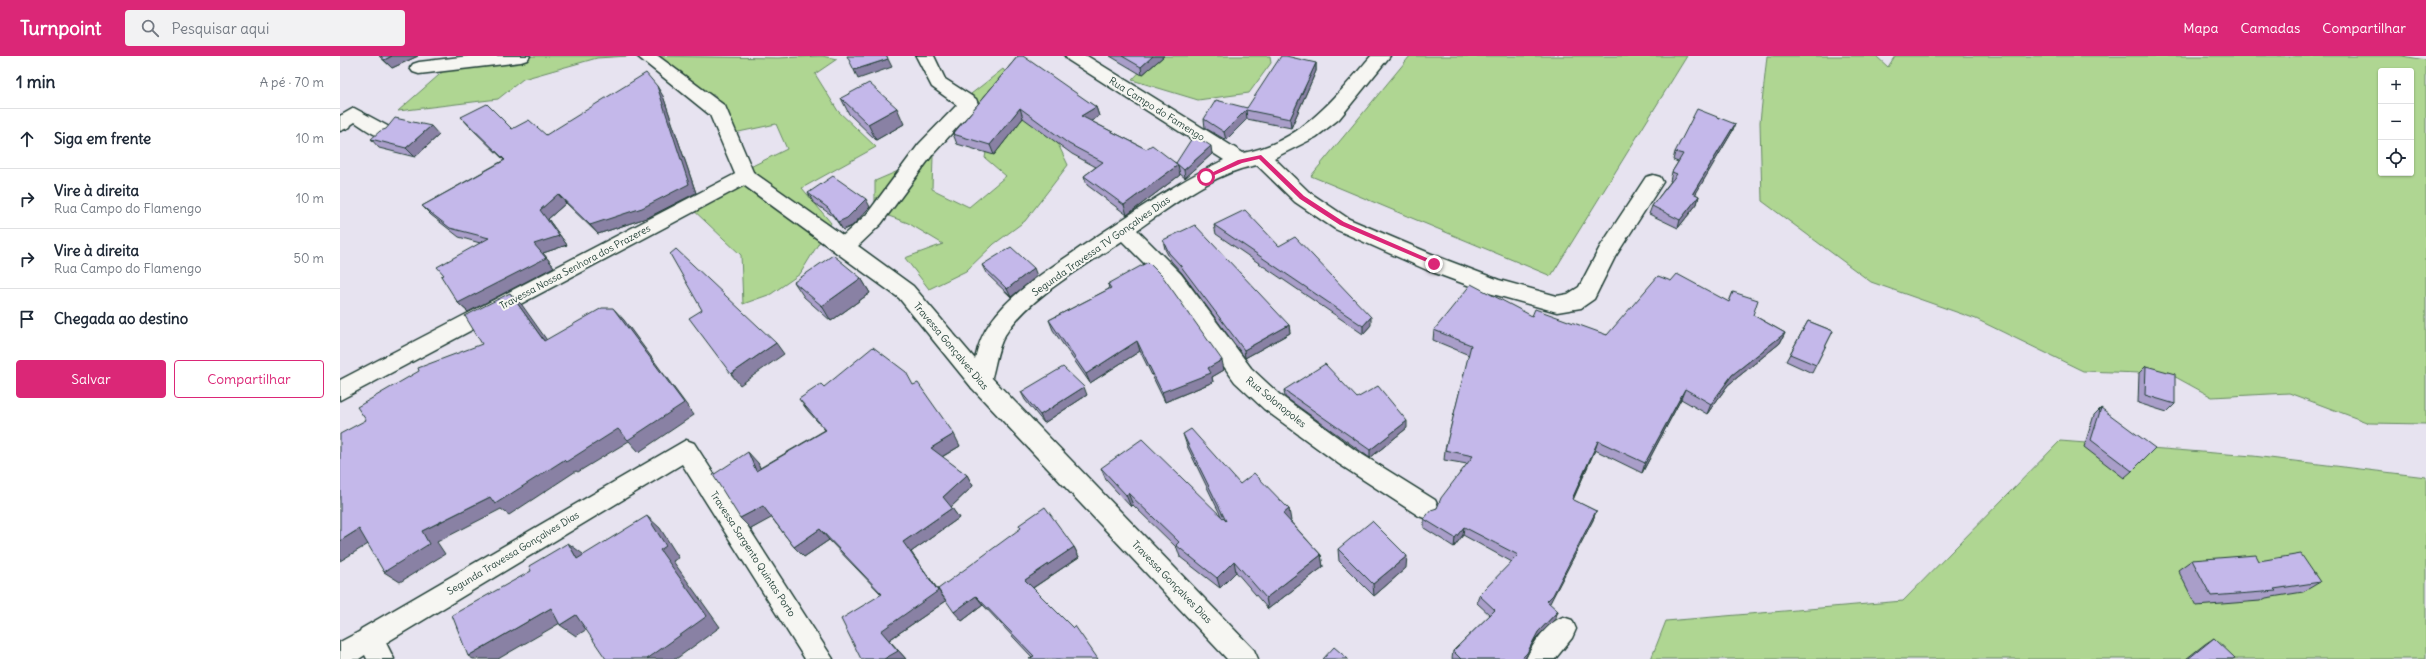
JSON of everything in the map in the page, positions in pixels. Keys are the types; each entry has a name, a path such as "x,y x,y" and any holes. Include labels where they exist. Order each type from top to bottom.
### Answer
{"street":[{"path":"419,68 521,56"},
{"path":"646,56 718,111 745,176"},
{"path":"844,247 874,219 926,149 969,104 938,83 925,56"},
{"name":"Rua Campo do Famengo","path":"1074,56 1240,161"},
{"name":"Segunda Travessa TV Gonçalves Dias","path":"980,381 990,342 998,328 1019,305 1048,281 1167,199 1240,161 1261,157 1309,132 1332,114 1381,56"},
{"path":"1261,157 1302,197 1342,224 1434,264 1496,287 1557,304 1573,302 1587,293 1607,253 1653,182"},
{"name":"Travessa Gonçalves Dias","path":"745,176 906,292 980,381 1245,659"},
{"name":"Travessa Nossa Senhora dos Prazeres","path":"340,391 745,176"},
{"name":"Rua Solonopoles","path":"1123,229 1174,280 1231,359 1254,386 1272,402 1347,457 1427,508"},
{"name":"Segunda Travessa Gonçalves Dias","path":"340,656 375,648 686,450"},
{"name":"Travessa Sargento Quintas Porto","path":"686,450 820,659"},
{"path":"1539,659 1563,629"}],"lane":[{"path":"341,123 354,114 387,133"}],"green space":[{"path":"483,56 628,56 597,58 523,79 498,99 398,111 455,61"},
{"path":"649,56 778,58 822,56 837,59 815,74 838,111 876,147 802,188 831,223 800,274 771,294 743,304 741,255 689,206 738,173 787,149 776,124 734,133 715,95 686,94 682,72"},
{"path":"1155,56 1270,56 1271,63 1249,93 1198,100 1132,80"},
{"path":"1410,56 1687,56 1551,276 1311,176"},
{"path":"1767,56 1876,56 1888,67 1895,56 2402,56 2426,60 2426,424 2369,423 2289,393 2212,397 2170,374 2083,371 1976,319 1871,282 1762,201 1760,122"},
{"path":"1003,69 1058,144 1068,165 1025,221 994,244 966,271 929,289 905,258 943,244 908,223 875,211 875,181 933,156 932,189 969,207 1006,176 985,158 988,139 987,111 971,94"},
{"path":"2060,441 2253,456 2426,477 2426,659 1651,659 1666,621 1903,601"}],"building":[{"path":"381,56 392,56 384,60"},
{"path":"847,56 887,56 888,59 854,70"},
{"path":"1018,56 1023,56 1096,107 1081,116 1146,149 1152,145 1178,165 1124,205 1084,176 1103,162 1069,144 1020,108 990,145 953,134"},
{"path":"1122,56 1153,56 1141,67"},
{"path":"1281,56 1316,63 1290,119 1246,110 1224,132 1204,119 1216,100 1247,108"},
{"path":"646,73 657,86 689,184 642,208 590,225 558,194 540,210 559,236 534,244 546,258 458,303 441,276 444,275 437,267 489,238 450,228 422,206 505,160 461,117 487,104 512,129 529,120 546,135"},
{"path":"869,83 897,108 868,124 841,98"},
{"path":"1697,109 1735,124 1693,193 1699,196 1680,220 1652,206 1677,174 1672,172 1683,154 1675,152"},
{"path":"395,118 431,126 406,148 371,139 380,131 386,129"},
{"path":"1194,135 1211,146 1184,170 1176,163"},
{"path":"833,176 866,199 847,218 838,222 828,208 808,193"},
{"path":"1245,210 1279,246 1295,237 1371,317 1363,326 1214,225"},
{"path":"1195,225 1289,325 1244,350 1180,265 1169,253 1163,240"},
{"path":"1011,247 1034,268 1007,289 982,265"},
{"path":"676,249 776,343 731,374 689,318 702,310 670,254"},
{"path":"833,255 861,278 822,306 794,282"},
{"path":"1148,262 1163,277 1222,360 1208,368 1211,373 1162,392 1137,341 1086,374 1049,320 1111,288 1108,284"},
{"path":"1677,274 1729,302 1733,292 1758,300 1753,315 1785,333 1732,375 1711,404 1685,389 1645,463 1598,441 1572,499 1596,511 1553,595 1547,601 1558,611 1538,632 1527,653 1521,659 1461,659 1453,651 1495,610 1479,595 1518,555 1464,527 1455,538 1424,519 1431,510 1437,508 1441,498 1473,456 1445,450 1471,345 1434,330 1471,284 1532,316 1535,309 1607,335 1658,276 1671,281"},
{"path":"510,293 544,341 602,308 613,308 684,403 628,440 618,429 566,462 564,460 495,504 490,497 422,531 429,544 384,572 359,529 340,541 340,434 366,420 357,407 419,371 418,368 482,344 465,316"},
{"path":"1808,321 1833,331 1816,365 1790,354"},
{"path":"873,347 906,372 913,385 918,383 954,434 931,448 967,475 943,497 952,508 903,542 938,591 881,631 898,651 884,659 861,659 841,619 882,594 820,529 794,547 763,506 740,518 713,475 748,452 756,471 826,430 799,399 821,384 824,387"},
{"path":"1325,364 1357,398 1378,386 1407,421 1370,450 1284,390"},
{"path":"2146,366 2175,374 2175,404 2145,395"},
{"path":"1063,367 1084,387 1040,415 1021,392"},
{"path":"2101,408 2155,448 2132,471 2091,440"},
{"path":"1191,429 1240,484 1254,473 1289,509 1283,514 1321,555 1266,598 1234,561 1217,578 1176,545 1179,542 1128,493 1126,495 1101,468 1142,439 1226,521 1183,434"},
{"path":"1045,507 1074,547 1025,580 1073,628 1075,626 1098,659 1029,659 1034,656 976,596 954,612 938,589 1021,528 1019,525"},
{"path":"647,516 666,546 660,550 707,616 647,659 606,659 576,615 560,625 551,608 468,656 452,615 531,571 529,566 568,543 577,559"},
{"path":"1372,521 1407,556 1373,584 1338,549"},
{"path":"2301,554 2320,582 2274,589 2276,591 2211,596 2192,560 2256,555 2259,561"},
{"path":"2214,638 2235,658 2188,659"},
{"path":"1334,647 1348,659 1323,659"}],"route":[{"path":"1206,177 1240,161 1261,157 1302,197 1342,224 1434,264"}]}
